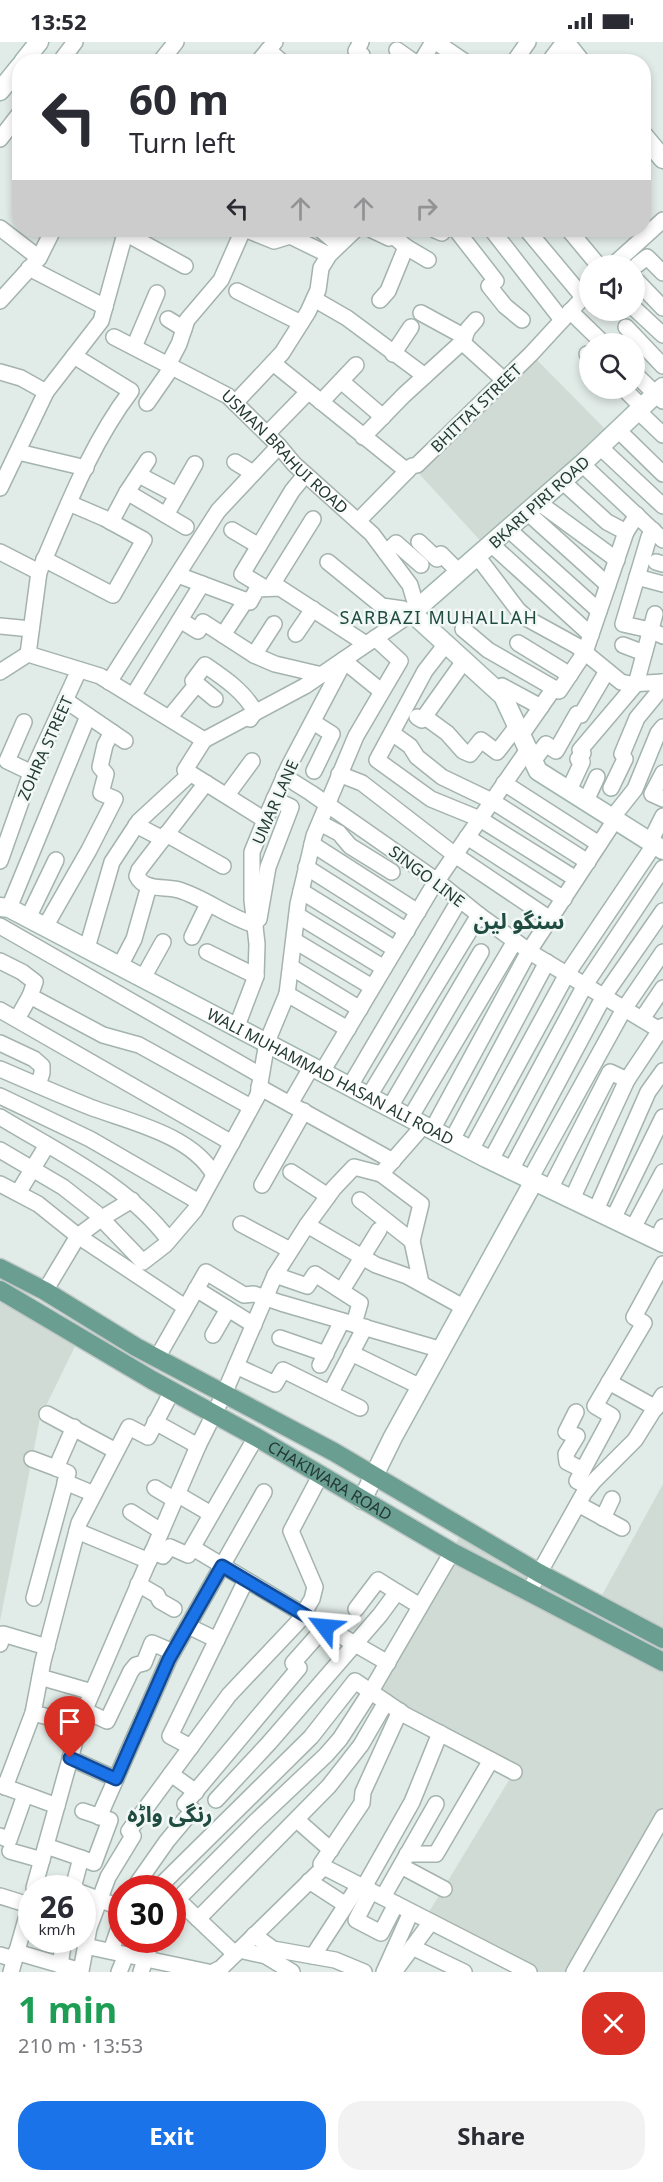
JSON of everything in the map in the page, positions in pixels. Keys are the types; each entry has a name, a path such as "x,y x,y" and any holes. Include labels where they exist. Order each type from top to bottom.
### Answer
{"main road":[{"name":"CHAKIWARA ROAD","path":"0,1268 45,1291 224,1395 334,1452 538,1573 663,1639"},
{"name":"CHAKIWARA ROAD","path":"0,1290 452,1552 663,1662"}],"street":[{"path":"29,54 39,42"},
{"path":"166,54 176,42"},
{"path":"360,54 356,51 361,42"},
{"path":"434,42 454,47"},
{"path":"555,54 565,42 575,54"},
{"path":"397,50 403,54"},
{"path":"0,91 12,76"},
{"path":"0,139 12,127"},
{"path":"651,144 663,159"},
{"path":"651,231 663,220"},
{"path":"0,228 34,263 105,307"},
{"path":"0,301 34,263 49,237"},
{"path":"0,488 46,392 101,321 123,237"},
{"path":"135,237 185,266"},
{"path":"147,403 170,366 187,320 221,280 242,237"},
{"path":"263,237 274,241 287,237"},
{"path":"293,237 334,250"},
{"path":"326,237 334,250"},
{"path":"235,403 282,353 314,299 318,290 321,268 334,250 348,237"},
{"path":"398,237 406,247 428,260"},
{"path":"462,237 496,281 489,286 505,306 522,320"},
{"path":"498,237 566,315 590,333"},
{"path":"534,237 579,286"},
{"path":"574,237 590,255"},
{"path":"624,255 644,237"},
{"path":"380,300 388,291 406,247"},
{"path":"645,259 647,257 663,273"},
{"path":"645,289 663,308"},
{"path":"237,291 301,323"},
{"path":"134,347 157,293"},
{"path":"314,299 347,318 425,376"},
{"name":"BHITTAI STREET","path":"358,521 412,466 417,465 504,380 579,301"},
{"path":"421,313 463,340 504,380"},
{"path":"645,318 663,335"},
{"path":"168,319 184,329"},
{"path":"363,437 463,340 468,329 476,320"},
{"path":"393,354 411,327"},
{"path":"626,327 663,366"},
{"name":"USMAN BRAHUI ROAD","path":"114,337 228,396 305,475 372,534 410,585 414,611 503,696 538,771 656,846"},
{"path":"28,654 41,566 110,419 131,391 74,356"},
{"path":"273,363 407,471"},
{"path":"321,402 356,365"},
{"path":"0,372 21,378 46,392"},
{"path":"341,381 383,417"},
{"path":"645,382 660,394"},
{"path":"267,434 308,392"},
{"name":"BKARI PIRI ROAD","path":"414,611 562,482 640,409 660,394"},
{"path":"632,399 663,435"},
{"path":"618,430 663,474"},
{"path":"109,682 218,511 279,446"},
{"path":"600,447 663,506"},
{"path":"18,452 86,468"},
{"path":"111,522 148,460"},
{"path":"235,462 253,473"},
{"path":"166,515 195,464"},
{"path":"582,464 658,535"},
{"path":"139,475 177,495"},
{"path":"268,588 243,574 292,491 305,475"},
{"path":"562,482 607,522 626,532"},
{"path":"127,492 186,527"},
{"path":"0,552 113,595 144,540 69,503"},
{"path":"533,507 617,560"},
{"path":"533,507 608,585"},
{"path":"463,629 495,654 559,691 585,652 626,532 637,515"},
{"path":"268,588 313,519"},
{"path":"508,529 599,611"},
{"path":"232,530 259,546"},
{"path":"657,633 622,624 649,537 658,535"},
{"path":"419,542 437,559 441,554 459,572"},
{"path":"386,552 396,543 421,565"},
{"path":"491,544 591,635"},
{"path":"477,556 518,610 528,619 585,652 621,682 636,684 662,682 656,695 637,718 615,781 638,783"},
{"path":"328,562 382,606 414,611"},
{"path":"0,1150 63,1187 102,1218 143,1262 169,1240 199,1202 258,1095 267,1042 287,994 300,891 312,844 356,736 400,661 371,641 280,588 257,589 250,602 178,575"},
{"path":"637,578 663,584"},
{"path":"133,696 202,584"},
{"path":"224,636 246,600"},
{"path":"296,634 313,609"},
{"path":"265,820 185,770 204,740 305,686 414,611"},
{"path":"580,750 636,684 644,653 657,633 655,614"},
{"path":"180,620 198,631 203,622 254,655 275,664 322,675"},
{"path":"254,655 274,624"},
{"path":"0,626 31,629"},
{"path":"518,643 570,675"},
{"path":"446,644 425,671 377,760 431,799 480,819 576,879"},
{"path":"622,645 644,653"},
{"path":"28,654 100,676 204,740"},
{"path":"0,672 28,654"},
{"path":"478,673 495,654"},
{"path":"345,660 381,690"},
{"name":"UMAR LANE","path":"237,1026 256,976 252,852 284,776 345,660"},
{"path":"405,708 422,720 464,661"},
{"path":"224,694 206,665 193,681 196,684 251,704 255,712"},
{"name":"ZOHRA STREET","path":"0,861 32,773 79,670"},
{"path":"425,717 447,733 463,751 471,754 481,740 497,753 526,742 546,744 556,751 577,714 581,716 607,671"},
{"path":"169,718 196,684"},
{"path":"497,690 502,686 542,707"},
{"path":"290,1104 348,1029 437,881 504,783 542,707 555,688"},
{"path":"65,700 125,741"},
{"path":"243,730 255,712"},
{"path":"5,907 34,849 88,716"},
{"path":"24,722 7,761 32,773"},
{"path":"313,722 332,734 314,771"},
{"path":"381,1173 422,1124 550,919 635,789 658,733 663,727"},
{"path":"45,927 115,799 101,793 106,774 100,767 105,745 112,732"},
{"path":"392,733 410,746 417,757 442,777 492,801 588,862"},
{"path":"563,738 583,753 578,759 582,762 569,790"},
{"path":"227,795 252,761"},
{"path":"663,773 652,794 663,799"},
{"path":"87,948 112,862 136,825 152,807 190,774"},
{"path":"339,774 362,783 454,855 550,919"},
{"name":"SINGO LINE","path":"284,776 437,881 478,915 515,941 624,1009 662,1029"},
{"path":"586,801 597,777"},
{"path":"206,783 139,870 137,876 140,882 149,886 179,890 243,922 255,931 268,867 291,807 274,799"},
{"path":"504,783 599,844"},
{"path":"471,1150 567,974 656,846 663,816"},
{"path":"320,823 339,832 350,846 392,872"},
{"path":"136,825 223,866"},
{"path":"467,837 564,899"},
{"path":"8,838 34,849"},
{"path":"312,844 418,912"},
{"path":"89,850 112,862"},
{"path":"349,868 360,852"},
{"path":"28,918 56,860"},
{"path":"306,867 407,931"},
{"path":"491,1160 585,985 663,868"},
{"path":"120,966 134,939 149,886"},
{"path":"300,891 395,949"},
{"path":"350,1086 460,899"},
{"path":"192,937 208,904"},
{"name":"WALI MUHAMMAD HASAN ALI ROAD","path":"5,907 471,1150 633,1228 661,1236"},
{"path":"511,1170 604,996 663,911"},
{"path":"297,915 384,968"},
{"path":"369,1096 478,915"},
{"path":"0,926 260,1081 290,1104 393,1161"},
{"path":"294,941 372,987"},
{"path":"422,1124 515,941"},
{"path":"143,978 163,942"},
{"path":"207,952 256,976"},
{"path":"390,1107 481,952"},
{"path":"538,1183 624,1009 663,952"},
{"path":"0,961 22,972 35,982 17,1020"},
{"path":"452,1140 547,962"},
{"path":"291,966 360,1009"},
{"path":"642,1019 663,988"},
{"path":"287,994 348,1029"},
{"path":"30,996 103,1035 139,1045 251,1107"},
{"path":"0,1010 232,1143"},
{"path":"572,1199 627,1080 662,1029"},
{"path":"0,1043 34,1059 42,1066 38,1085"},
{"path":"0,1069 92,1107 158,1130 208,1163 214,1175"},
{"path":"596,1210 648,1092 663,1071"},
{"path":"362,1500 393,1437 538,1183 610,1072 627,1080"},
{"path":"0,1096 90,1139 199,1202"},
{"path":"262,1185 304,1111"},
{"path":"613,1218 663,1117"},
{"path":"0,1118 122,1191 157,1224 169,1240"},
{"path":"18,1193 46,1146"},
{"path":"38,1875 70,1758 92,1692 198,1446 224,1395 265,1296 275,1275 307,1225 328,1196 354,1167 381,1173 421,1204 412,1241 421,1283"},
{"path":"291,1172 328,1196"},
{"path":"633,1228 663,1172"},
{"path":"0,1185 38,1204 78,1236 185,1307"},
{"path":"45,1291 78,1236 132,1200"},
{"path":"360,1200 412,1241"},
{"path":"241,1224 290,1250"},
{"path":"307,1225 376,1265 421,1283 465,1308"},
{"path":"342,1290 379,1230"},
{"path":"589,1487 577,1481 612,1416 595,1406 644,1323 634,1317 663,1264"},
{"path":"157,1358 206,1272 244,1295 265,1296 281,1303 442,1350"},
{"path":"275,1275 307,1286 315,1274 360,1302 354,1324 351,1353 331,1392"},
{"path":"196,1289 254,1324"},
{"path":"213,1335 228,1309"},
{"path":"280,1338 323,1360 354,1324"},
{"path":"351,1353 421,1387"},
{"path":"236,1366 275,1383 283,1370 360,1408"},
{"path":"528,1593 589,1487 635,1440 659,1402 609,1382"},
{"path":"57,1806 2,1786 33,1713 47,1647 77,1531 129,1426 148,1437 172,1391"},
{"path":"576,1412 566,1432 577,1436 566,1454 567,1462 583,1470"},
{"path":"47,1414 116,1451"},
{"path":"156,1422 198,1446"},
{"path":"56,1468 74,1427"},
{"path":"77,1531 150,1556 164,1556 171,1547 188,1555 256,1437"},
{"path":"32,1459 68,1473 34,1598"},
{"path":"129,1831 229,1695 287,1634 312,1599 315,1587 291,1531 320,1476"},
{"path":"66,1482 94,1494"},
{"path":"155,1488 212,1514"},
{"path":"10,1851 81,1858 94,1863 116,1779 173,1652 264,1492"},
{"path":"603,1518 612,1499"},
{"path":"578,1504 622,1528"},
{"path":"131,1512 161,1531"},
{"path":"193,1548 388,1663"},
{"path":"186,1891 340,1739 388,1663 452,1552"},
{"path":"190,1747 170,1736 246,1580"},
{"path":"356,1608 378,1580 420,1606"},
{"path":"138,1584 157,1595 160,1601 174,1608"},
{"path":"216,1800 268,1743 397,1592"},
{"path":"188,1626 217,1640"},
{"path":"143,1875 193,1810 185,1804 299,1668 293,1663 325,1627"},
{"path":"0,1644 3,1634 47,1647"},
{"path":"33,1713 107,1721 131,1671 136,1665 144,1663 152,1643 173,1652"},
{"path":"40,1677 92,1692"},
{"path":"171,1875 311,1737 355,1681 400,1711 514,1772"},
{"path":"312,1692 332,1710"},
{"path":"198,1919 329,1786 361,1745 386,1702"},
{"path":"400,1711 363,1792 362,1803 321,1864 529,1972"},
{"path":"374,1893 440,1733"},
{"path":"70,1758 116,1779"},
{"path":"404,1860 436,1854 491,1760"},
{"path":"171,1774 196,1792"},
{"path":"0,1836 9,1840 25,1795"},
{"path":"313,1956 346,1905 374,1893 404,1860 436,1804"},
{"path":"82,1811 120,1821 133,1836 108,1877 96,1909"},
{"path":"574,1972 663,1817"},
{"path":"297,1820 331,1850"},
{"path":"76,1875 81,1858"},
{"path":"404,1860 444,1889"},
{"path":"213,1972 237,1952 324,1867"},
{"path":"309,1881 346,1905"},
{"path":"0,1896 18,1900"},
{"path":"96,1897 108,1902"},
{"path":"186,1910 237,1952 266,1956 292,1972"},
{"path":"384,1972 411,1912"},
{"path":"394,1972 431,1922"},
{"path":"254,1935 273,1949 335,1960 364,1972"},
{"path":"18,1937 10,1960 81,1971 85,1953"},
{"path":"412,1947 464,1972"},
{"path":"116,1953 126,1955 144,1966 207,1972"},
{"path":"119,1972 126,1955"}],"shaded area":[{"path":"531,354 612,436 487,548 412,466"},
{"path":"0,1284 82,1332 40,1418 0,1621"},
{"path":"663,1484 663,1820 574,1972 528,1972 424,1919 514,1772 371,1691 460,1536 596,1606"}],"district":[{"name":"SARBAZI MUHALLAH","path":"439,618"},
{"name":"سنگو لین","path":"519,921"},
{"name":"رنگی واڑہ","path":"170,1814"}],"route":[{"path":"70,1758 116,1779 169,1659 222,1566 325,1627"}]}
